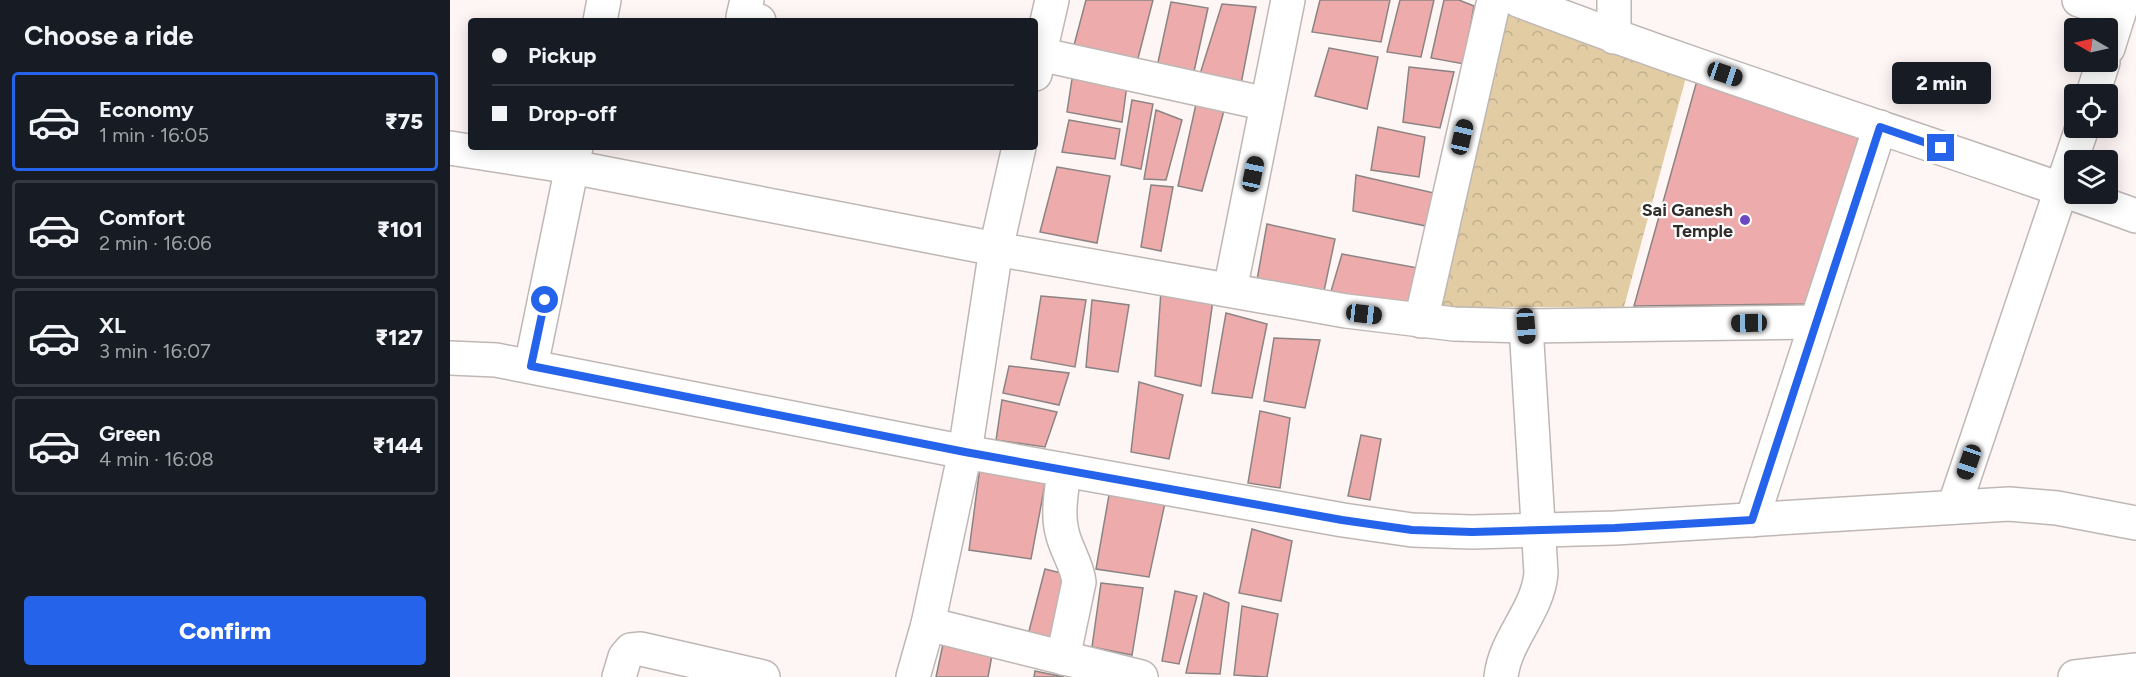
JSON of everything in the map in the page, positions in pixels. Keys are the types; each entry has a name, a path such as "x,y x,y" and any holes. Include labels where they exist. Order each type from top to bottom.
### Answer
{"street":[{"path":"601,18 604,0"},
{"path":"747,0 743,17 747,18"},
{"path":"1038,60 1052,0"},
{"path":"1230,290 1288,0"},
{"path":"1421,321 1494,0"},
{"path":"1518,0 1614,37 2136,216"},
{"path":"1614,0 1614,37"},
{"path":"2079,0 2121,6"},
{"path":"1038,64 1267,104"},
{"path":"1752,520 1880,127"},
{"path":"1954,507 2079,138"},
{"path":"450,148 468,149"},
{"path":"478,150 574,157 996,249 1346,311 1421,321 1526,326 1816,322"},
{"path":"913,677 928,624 965,452 996,249 1018,150"},
{"path":"531,366 574,157"},
{"path":"1501,677 1509,648 1540,587 1539,530 1526,326"},
{"path":"450,357 496,360 531,366 965,452 1342,520 1412,530 1472,532 1615,528 2009,504 2056,508 2136,523"},
{"path":"1063,658 1079,582 1078,571 1061,531 1060,513 1064,470"},
{"path":"928,624 1141,677"},
{"path":"619,677 625,657 631,650 641,649 763,677"},
{"path":"2075,677 2136,670"}],"green space":[{"path":"1500,7 1686,77 1624,307 1435,307"}],"building":[{"path":"1086,0 1153,0 1136,66 1073,49"},
{"path":"1320,0 1390,0 1381,42 1312,32"},
{"path":"1400,0 1434,0 1421,57 1387,52"},
{"path":"1444,0 1459,0 1474,6 1464,64 1431,58"},
{"path":"1171,2 1208,8 1193,76 1157,67"},
{"path":"1222,4 1256,7 1241,84 1200,74"},
{"path":"1329,48 1378,57 1367,109 1315,96"},
{"path":"1409,67 1454,72 1440,128 1403,122"},
{"name":"Sai Ganesh Temple","path":"1698,77 1859,137 1807,304 1634,306"},
{"path":"1072,79 1127,85 1122,122 1067,112"},
{"path":"1132,100 1153,104 1141,169 1121,165"},
{"path":"1196,104 1225,107 1202,191 1178,186"},
{"path":"1156,110 1182,120 1166,180 1144,179"},
{"path":"1069,120 1120,129 1115,159 1062,152"},
{"path":"1378,127 1425,137 1419,177 1371,170"},
{"path":"1057,167 1110,176 1097,243 1040,232"},
{"path":"1356,175 1434,193 1426,226 1353,211"},
{"path":"1151,185 1173,187 1161,251 1141,247"},
{"path":"1267,224 1335,239 1324,291 1257,280"},
{"path":"1342,254 1418,268 1409,308 1329,298"},
{"path":"1161,291 1213,300 1201,386 1155,376"},
{"path":"1041,296 1086,300 1075,367 1031,359"},
{"path":"1092,300 1129,305 1118,372 1086,367"},
{"path":"1226,313 1267,324 1252,398 1212,393"},
{"path":"1274,338 1320,340 1305,408 1264,401"},
{"path":"1009,366 1069,373 1059,405 1003,393"},
{"path":"1139,382 1183,395 1169,459 1131,452"},
{"path":"1002,400 1057,412 1045,447 996,440"},
{"path":"1260,411 1290,418 1280,488 1248,483"},
{"path":"1361,435 1381,439 1370,500 1348,496"},
{"path":"980,467 1046,479 1031,559 969,550"},
{"path":"1109,495 1165,503 1149,577 1096,569"},
{"path":"1252,529 1292,541 1281,601 1239,593"},
{"path":"1045,569 1069,575 1056,640 1028,635"},
{"path":"1101,583 1143,588 1132,655 1092,647"},
{"path":"1175,591 1197,596 1179,664 1162,661"},
{"path":"1204,593 1229,603 1220,674 1186,673"},
{"path":"1242,606 1278,614 1267,677 1234,675"},
{"path":"943,644 992,655 988,677 936,677"},
{"path":"1035,671 1064,677 1034,677"}],"place":[{"name":"Sai Ganesh Temple","path":"1745,220"}],"route":[{"path":"545,300 531,366 965,452 1342,520 1412,530 1472,532 1615,528 1752,520 1880,127 1941,148"}]}
